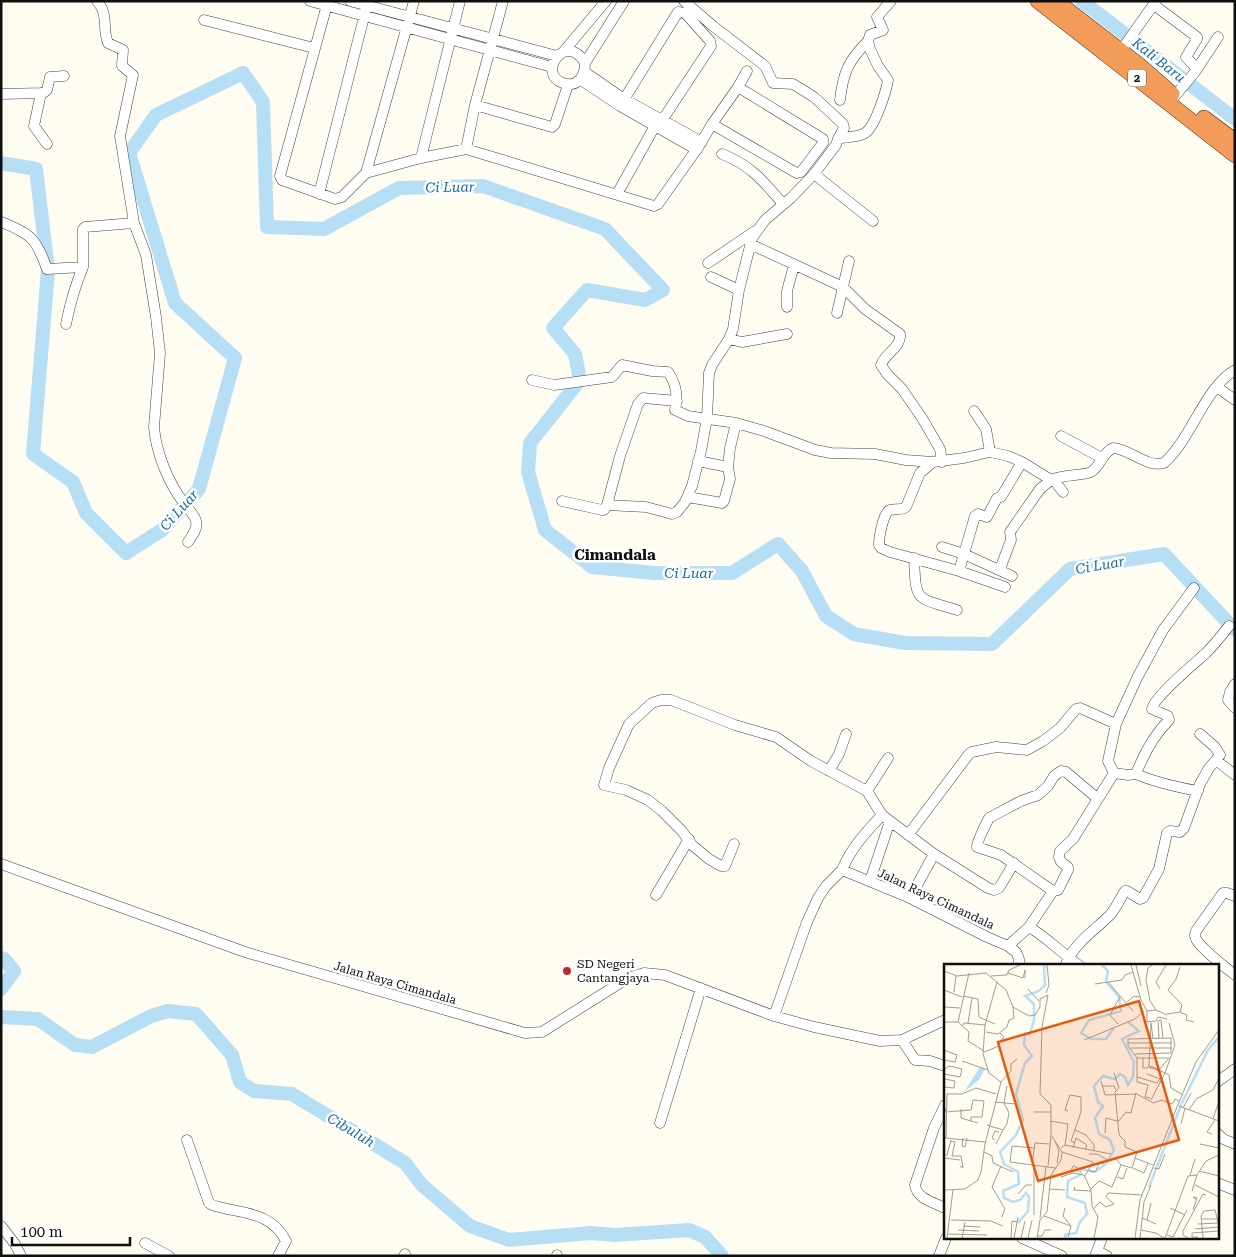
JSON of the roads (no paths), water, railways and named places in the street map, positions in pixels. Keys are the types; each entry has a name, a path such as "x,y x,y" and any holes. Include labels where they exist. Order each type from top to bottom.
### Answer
{"highway":[{"name":"2","path":"1038,1 1235,155"},
{"name":"2","path":"1056,1 1122,49 1139,65 1179,92 1235,141"}],"street":[{"path":"98,1 105,15 106,40 110,45 123,50 122,66 132,75 120,136 134,223 146,255 152,285 160,353 154,427 156,444 160,459 182,502 193,514 196,527 188,542"},
{"path":"310,1 367,7"},
{"path":"350,1 408,22 491,44 552,67"},
{"path":"366,173 414,1"},
{"path":"421,158 460,1"},
{"path":"466,148 475,105 503,1"},
{"path":"606,1 552,67 554,76 560,82 568,85 575,83 584,72 619,4"},
{"path":"607,504 646,506 672,514 678,512 688,497 707,418 709,373 733,329 739,290 752,238 765,220 814,174 836,145 844,128 843,124 814,96 793,84 773,83 765,66 684,1"},
{"path":"840,100 843,77 852,58 870,36 883,30 878,17 891,1"},
{"path":"327,3 280,176 282,180 335,199 340,198 366,173 466,148 654,206 658,204 699,146 738,88 747,71"},
{"path":"1122,49 1155,3 1197,37 1198,39 1186,58 1195,71"},
{"path":"318,194 367,7"},
{"path":"617,194 659,123 711,44 685,13 678,12 622,102"},
{"path":"204,20 314,48"},
{"path":"1179,92 1218,37"},
{"path":"838,139 864,134 868,131 887,87 888,80 878,66 868,40"},
{"path":"491,44 561,54 573,51 581,56 584,72 622,102 699,146"},
{"path":"1,94 41,93 47,90 51,76 64,76"},
{"path":"475,105 552,127 555,124 568,85"},
{"path":"712,124 797,173 801,172 823,143 823,139 738,88"},
{"path":"41,93 34,126 47,144"},
{"path":"722,154 741,162 758,174 783,204"},
{"path":"814,174 872,221"},
{"path":"1,222 33,238 44,258 47,269 80,267"},
{"path":"66,324 80,267 84,227 134,223"},
{"path":"708,263 758,229"},
{"path":"750,244 843,287 865,310 900,334 900,340 897,345 882,361 881,365 887,374 902,388 940,449 937,462 920,473 906,507 890,510 885,514 879,542 881,548 959,570 1005,587"},
{"path":"837,313 850,261"},
{"path":"787,307 787,291 794,265"},
{"path":"711,278 739,290"},
{"path":"729,339 742,342 787,334"},
{"path":"532,380 551,385 612,377 622,365 668,372 672,377 677,401 676,411 688,416 736,423 815,450 831,453 875,454 906,460 937,462 990,452 1008,456 1022,462 1052,479 1063,492"},
{"path":"1000,569 1011,540 1010,532 1040,489 1052,479 1063,475 1085,474 1093,471 1109,450 1117,448 1154,464 1164,463 1179,445 1217,387 1235,370"},
{"path":"1217,387 1235,400"},
{"path":"562,501 602,510 607,504 638,404 643,398 677,401"},
{"path":"974,411 986,429 990,452"},
{"path":"688,497 724,503 730,479 728,467 730,448 736,423"},
{"path":"1061,436 1102,458"},
{"path":"698,461 728,467"},
{"path":"959,570 975,516 978,514 986,517 988,515 1022,462"},
{"path":"942,547 964,554 1012,576"},
{"path":"914,558 916,586 920,596 928,602 957,610"},
{"path":"1114,773 1108,761 1116,724 1162,630 1194,588"},
{"path":"1136,774 1157,732 1169,720 1168,716 1152,709 1152,706 1162,694 1218,641 1229,626"},
{"path":"1235,684 1228,700 1235,708"},
{"path":"734,844 724,867 698,851 662,811 648,800 626,790 604,785 609,768 629,724 652,703 661,700 672,700 734,725 776,738 829,772 867,791 883,814 908,835 934,854 994,890 999,888 1014,863"},
{"path":"908,835 972,752 996,747 1027,750 1048,738 1060,728 1076,709 1080,708 1116,724"},
{"path":"829,772 839,754 846,734"},
{"path":"1029,927 1045,936 1066,962 1088,934 1114,910 1125,891 1140,899 1143,898 1158,869 1167,833 1170,831 1180,832 1184,828 1205,774 1220,755 1215,746 1200,734"},
{"path":"867,791 888,758"},
{"path":"1216,760 1235,775"},
{"path":"1053,891 1001,855 977,847 977,843 986,828 989,818 1021,801 1038,795 1048,786 1054,776 1061,771 1066,772 1097,798"},
{"path":"1114,773 1136,774 1163,785 1198,791"},
{"path":"1019,964 1016,952 1008,946 1029,927 1053,891 1058,890 1068,870 1059,857 1060,852 1072,839 1114,773"},
{"path":"774,1016 818,898 826,886 842,870 848,857 860,840 883,814"},
{"path":"870,882 883,814"},
{"path":"656,894 689,839"},
{"path":"910,898 934,854"},
{"name":"Jalan Raya Cimandala","path":"1,864 245,952 525,1032 542,1032 636,974 644,973 665,975 774,1016 814,1027 880,1041 902,1040 944,1020"},
{"name":"Jalan Raya Cimandala","path":"842,870 910,898 1008,946"},
{"path":"1235,896 1223,893 1196,931 1195,936 1214,958 1235,975"},
{"path":"660,1123 701,988"},
{"path":"902,1040 915,1060 930,1061 944,1066"},
{"path":"1218,1081 1235,1069"},
{"path":"944,1107 934,1128 915,1186 916,1192 921,1197 944,1208"},
{"path":"1218,1134 1223,1139 1235,1144"},
{"path":"187,1140 209,1203 262,1217 270,1222 286,1242 278,1256"},
{"path":"1218,1183 1235,1190"},
{"path":"1,1226 15,1244 21,1256"},
{"path":"939,1256 945,1240"},
{"path":"1026,1240 1062,1256"},
{"path":"1101,1240 1096,1253 1107,1256"},
{"path":"146,1243 169,1256"}],"waterway":[{"name":"Kali Baru","path":"1082,1 1235,119"},
{"name":"Ci Luar","path":"1,163 36,169 48,270 33,454 73,482 86,513 126,553 162,530 199,489 235,358 175,303 129,153 156,115 243,73 263,102 267,227 324,229 399,188 483,186 605,229 663,290 645,300 587,290 553,328 575,354 580,380 530,443 528,472 545,530 592,567 654,573 732,573 778,544 802,571 826,616 854,634 905,643 992,644 1070,569 1164,554 1235,630"},
{"name":"Cibuluh","path":"1,958 14,971 1,989"},
{"name":"Cibuluh","path":"1,1017 38,1019 75,1045 92,1047 151,1016 168,1011 196,1014 232,1055 240,1082 254,1091 292,1094 405,1163 422,1185 470,1226 509,1240 591,1233 615,1235 689,1230 705,1237 722,1256"}],"place":[{"name":"SD Negeri Cantangjaya","path":"567,971"}],"district":[{"name":"Cimandala","path":"615,555"}]}
